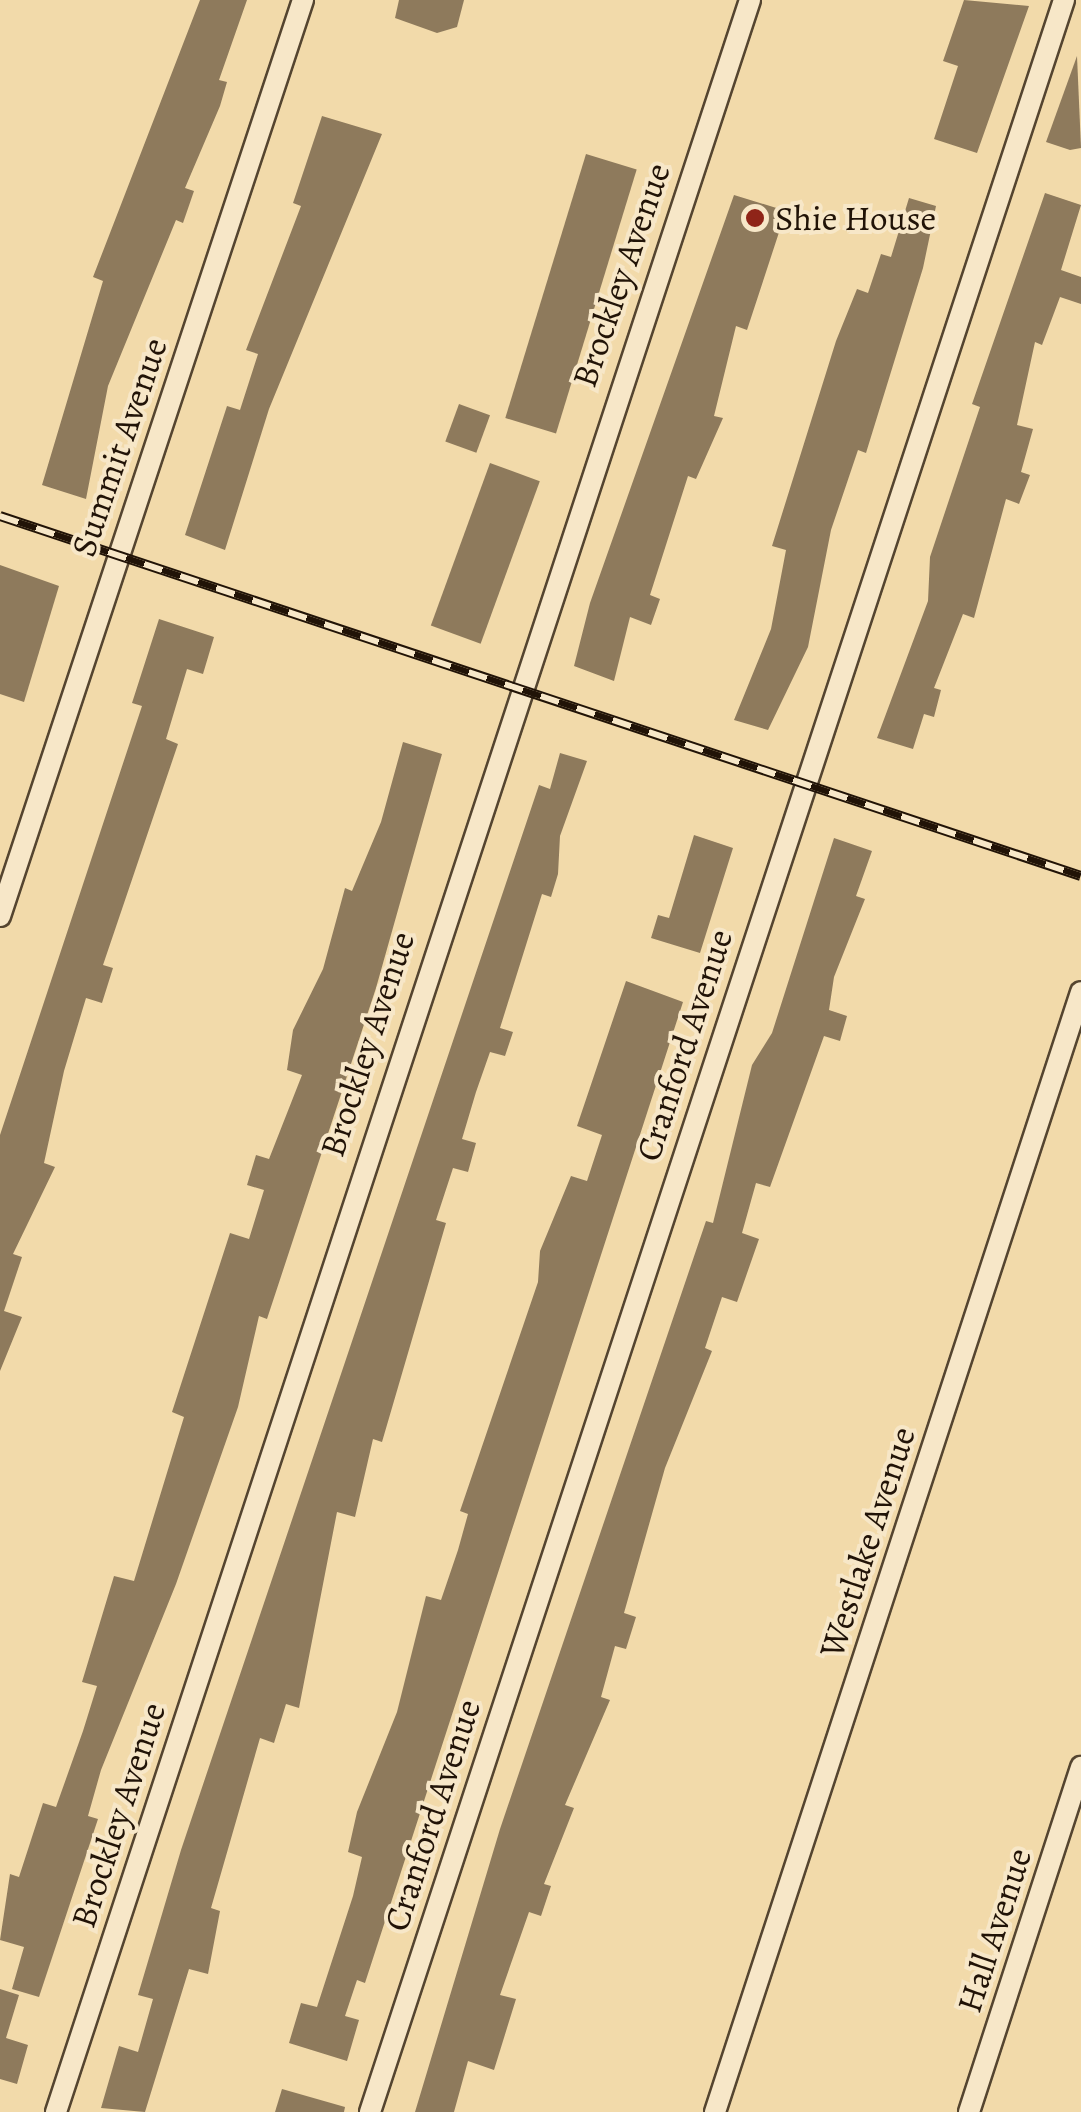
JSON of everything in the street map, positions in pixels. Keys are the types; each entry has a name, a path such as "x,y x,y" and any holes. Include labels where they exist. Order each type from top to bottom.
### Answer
{"street":[{"name":"Summit Avenue","path":"0,916 303,0"},
{"name":"Brockley Avenue","path":"56,2112 516,688 750,0"},
{"name":"Cranford Avenue","path":"370,2112 1064,0"},
{"name":"Westlake Avenue","path":"715,2112 1081,992"},
{"name":"Hall Avenue","path":"968,2112 1081,1768"}],"building":[{"path":"200,0 247,0 219,80 227,82 220,106 185,188 194,191 183,223 176,220 108,386 86,499 42,485 103,281 93,277"},
{"path":"399,0 464,0 457,27 437,33 395,18"},
{"path":"964,0 1029,6 977,153 934,139 958,66 943,61"},
{"path":"1077,56 1081,148 1070,150 1046,142"},
{"path":"322,116 382,134 269,409 225,550 185,535 227,406 240,410 258,354 246,350 301,206 293,203"},
{"path":"586,154 637,169 556,433 505,418"},
{"path":"1045,193 1081,205 1061,270 1081,277 1081,304 1060,297 1042,345 1035,342 1017,425 1033,429 1021,472 1030,475 1019,504 1006,499 974,618 963,614 934,688 941,690 934,717 924,714 913,749 877,738 928,601 930,557 980,407 972,404"},
{"path":"734,195 786,211 747,330 736,326 714,416 723,418 696,479 688,476 650,595 660,599 651,625 630,617 614,681 574,666 590,603"},
{"path":"909,198 936,206 923,268 866,453 858,450 831,530 808,647 768,730 734,720 771,629 786,550 772,546 836,341 857,289 868,293 881,254 891,257"},
{"path":"459,404 490,415 476,453 445,442"},
{"path":"490,463 540,481 481,644 431,626"},
{"path":"0,565 59,586 24,702 0,694"},
{"path":"159,619 214,637 203,674 187,669 166,739 178,744 103,965 113,968 102,1003 86,998 64,1071 44,1163 55,1167 13,1254 22,1257 4,1311 22,1317 0,1371 0,1135 142,706 132,703"},
{"path":"403,742 442,754 376,988 267,1319 259,1316 238,1407 176,1584 101,1770 88,1816 98,1819 39,1997 12,1989 24,1947 0,1940 10,1874 19,1877 43,1803 56,1807 83,1731 97,1686 82,1682 114,1576 134,1581 184,1417 172,1412 230,1233 249,1239 264,1190 247,1185 256,1155 269,1159 302,1075 287,1070 293,1030 323,969 345,888 352,891 381,822"},
{"path":"560,753 587,761 560,836 558,874 551,897 542,894 500,1028 513,1032 505,1056 490,1052 476,1092 462,1139 476,1143 468,1172 453,1168 436,1220 446,1223 382,1442 373,1439 355,1517 337,1512 299,1708 286,1704 274,1743 260,1738 211,1908 220,1911 208,1974 189,1969 145,2112 101,2108 119,2046 138,2052 153,1999 138,1995 181,1850 539,785 550,789"},
{"path":"694,835 733,848 700,953 651,938 658,915 669,918"},
{"path":"834,838 872,851 856,896 865,899 834,977 829,1010 847,1016 840,1041 824,1036 770,1187 756,1183 742,1233 759,1239 737,1302 722,1297 705,1348 712,1351 665,1468 624,1613 636,1617 626,1649 615,1646 601,1697 610,1700 565,1805 574,1808 544,1884 551,1886 541,1916 529,1912 500,1995 516,1999 494,2070 468,2061 454,2112 415,2112 500,1829 706,1221 713,1223 752,1065 772,1033"},
{"path":"626,981 683,1002 365,1983 357,1980 345,2016 359,2020 347,2061 289,2043 301,2003 317,2007 353,1896 362,1857 348,1852 357,1812 397,1712 426,1596 441,1600 458,1550 468,1514 460,1511 538,1282 540,1251 571,1176 587,1181 602,1135 577,1126"},
{"path":"0,1989 19,1995 6,2038 28,2045 17,2084 0,2079"},
{"path":"282,2089 345,2107 344,2112 275,2112"}],"railway":[{"path":"0,516 1081,876"}],"place":[{"name":"Shie House","path":"755,218"}]}
